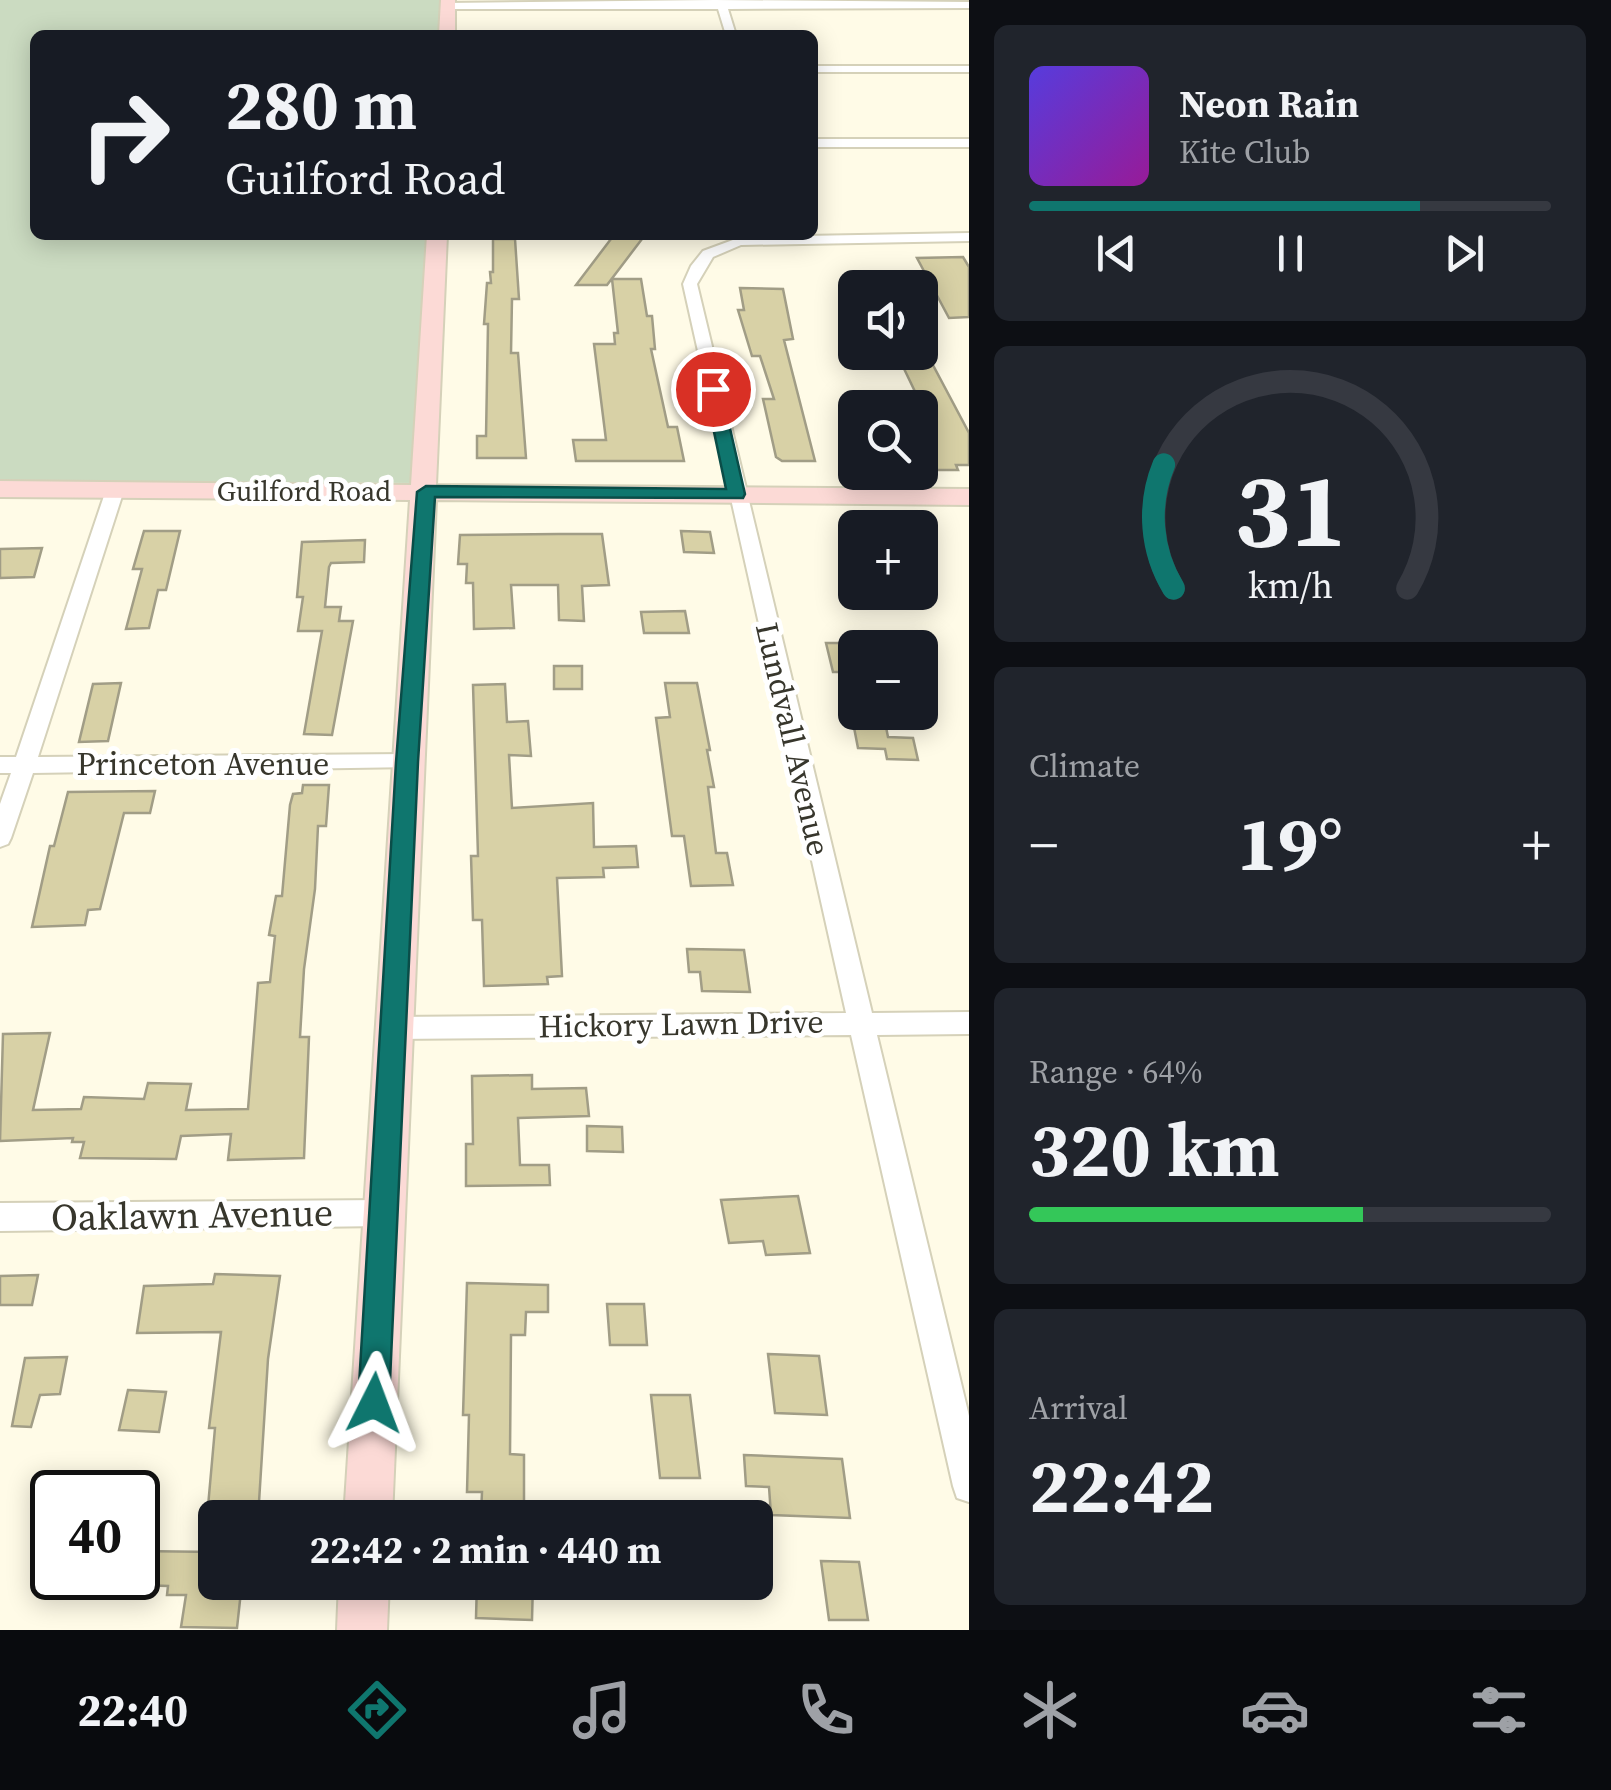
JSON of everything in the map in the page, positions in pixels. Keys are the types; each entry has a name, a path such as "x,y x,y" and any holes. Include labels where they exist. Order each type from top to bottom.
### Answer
{"street":[{"path":"446,30 448,3 968,5"},
{"path":"721,3 729,30"},
{"path":"818,69 968,69"},
{"path":"818,143 968,142"},
{"name":"Lundvall Avenue","path":"818,237 968,237"},
{"path":"369,1500 437,240"},
{"name":"Lundvall Avenue","path":"741,240 714,248 697,263 690,284 968,1486"},
{"name":"Guilford Road","path":"0,489 968,498"},
{"path":"0,838 11,765 115,490"},
{"name":"Princeton Avenue","path":"11,765 407,762"},
{"name":"Hickory Lawn Drive","path":"393,1028 968,1023"},
{"name":"Oaklawn Avenue","path":"0,1217 383,1213"},
{"path":"362,1630 363,1600"}],"green space":[{"path":"0,0 441,0 441,30 30,30 30,240 431,240 421,483 0,481"}],"building":[{"path":"493,240 515,240 519,299 512,299 511,353 518,353 526,458 477,458 477,436 486,436 488,324 484,324 487,283 491,283"},
{"path":"610,240 641,240 607,285 576,285"},
{"path":"963,257 969,267 969,317 949,318 938,297 938,270 923,270 917,258"},
{"path":"612,279 641,279 647,316 652,316 655,349 651,349 668,427 677,427 684,461 576,461 573,440 606,440 594,344 615,344 614,333 618,333"},
{"path":"740,288 783,289 793,339 784,340 815,461 782,461 776,457 763,399 774,399 760,356 752,356 738,310 744,310"},
{"path":"905,370 936,370 969,433 969,465 956,465 958,470 938,470 938,390 914,390"},
{"path":"144,531 180,531 166,590 158,590 149,628 126,629 142,569 133,569"},
{"path":"681,531 710,532 714,553 684,552"},
{"path":"602,534 609,585 582,586 584,621 559,620 558,585 511,585 514,628 474,629 473,583 466,583 467,564 458,564 460,535"},
{"path":"365,540 364,562 331,563 329,567 325,607 341,607 339,621 353,621 332,735 304,734 322,631 298,631 303,597 297,597 302,542"},
{"path":"42,548 34,577 0,578 0,549"},
{"path":"685,611 689,633 644,633 641,612"},
{"path":"826,643 838,643 838,672 833,672"},
{"path":"554,666 582,666 582,689 554,689"},
{"path":"121,683 108,741 79,742 93,684"},
{"path":"665,683 697,683 710,750 714,787 708,787 716,853 727,853 733,885 691,886 684,836 672,836 656,718 670,717"},
{"path":"505,684 507,722 528,721 531,756 509,755 512,808 593,803 594,847 636,846 638,867 603,868 604,877 557,878 562,976 547,977 548,984 484,986 482,920 473,920 471,856 478,856 473,685"},
{"path":"854,730 887,730 888,737 913,738 918,760 887,759 885,749 858,748"},
{"path":"303,785 329,785 326,826 318,826 315,889 304,969 300,1037 309,1037 304,1158 228,1160 231,1134 181,1136 176,1159 80,1158 84,1142 72,1142 73,1138 0,1141 3,1034 50,1033 33,1110 81,1109 84,1097 144,1099 148,1083 191,1084 186,1110 248,1109 258,983 270,982 275,936 269,935 276,896 282,896 290,805 293,794 302,793"},
{"path":"155,791 150,813 124,813 100,909 88,910 85,925 32,927 50,846 54,846 68,792"},
{"path":"687,949 744,950 750,992 702,991 700,972 689,972"},
{"path":"532,1075 532,1089 586,1088 589,1116 518,1118 520,1165 549,1165 550,1185 466,1186 466,1144 473,1144 472,1076"},
{"path":"587,1126 622,1127 623,1152 587,1151"},
{"path":"798,1196 810,1253 766,1255 763,1241 729,1243 721,1200"},
{"path":"215,1274 280,1276 268,1359 259,1500 209,1500 215,1428 209,1428 221,1332 137,1333 144,1286 213,1284"},
{"path":"38,1275 32,1305 0,1305 0,1276"},
{"path":"467,1283 548,1285 548,1312 526,1312 525,1335 511,1335 510,1454 524,1455 524,1500 482,1500 482,1492 467,1492 469,1415 463,1415"},
{"path":"607,1304 644,1304 647,1345 610,1345"},
{"path":"768,1354 819,1356 827,1415 775,1413"},
{"path":"67,1357 60,1394 40,1395 31,1427 12,1426 25,1358"},
{"path":"128,1390 166,1392 159,1432 119,1430"},
{"path":"651,1395 690,1395 700,1478 660,1478"},
{"path":"744,1455 842,1459 850,1518 773,1515 769,1487 746,1486"},
{"path":"160,1551 198,1552 198,1600 240,1600 237,1628 181,1627 186,1595 167,1595 168,1586 160,1586"},
{"path":"821,1561 859,1562 868,1620 829,1620"},
{"path":"476,1600 533,1600 532,1620 476,1618"}],"route":[{"path":"374,1403 416,602 426,492 736,494 713,389"}]}
